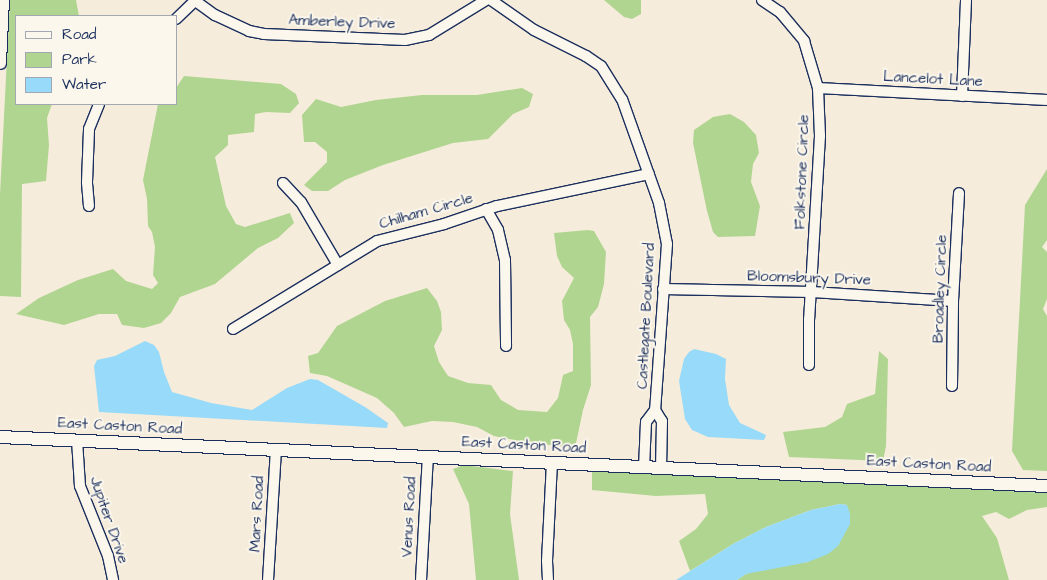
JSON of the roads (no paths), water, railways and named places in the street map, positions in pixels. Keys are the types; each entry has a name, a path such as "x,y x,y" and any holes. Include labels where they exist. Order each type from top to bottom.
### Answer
{"street":[{"path":"0,63 3,0"},
{"path":"178,17 195,0"},
{"name":"Amberley Drive","path":"195,0 215,15 249,31 264,34 405,40 429,35 486,0"},
{"name":"Castlegate Boulevard","path":"491,0 534,30 586,56 601,66 622,99 659,203 667,244 655,410 646,422 644,467"},
{"name":"Folkstone Circle","path":"762,0 780,12 804,41 818,88 820,136 809,365"},
{"path":"962,96 966,0"},
{"name":"Lancelot Lane","path":"818,88 1047,100"},
{"path":"89,206 87,182 90,129 98,105"},
{"name":"Chilham Circle","path":"233,329 377,241 444,224 486,209 649,174"},
{"path":"283,183 300,202 338,265"},
{"name":"Broadley Circle","path":"952,386 953,301 959,193"},
{"path":"486,209 498,230 505,260 506,346"},
{"name":"Bloomsbury Drive","path":"663,289 812,292 953,301"},
{"name":"Castlegate Boulevard","path":"655,410 662,421 661,468"},
{"name":"East Caston Road","path":"0,437 1047,486"},
{"name":"Jupiter Drive","path":"77,440 80,486 108,556 113,580"},
{"name":"Mars Road","path":"268,580 276,449"},
{"name":"Venus Road","path":"421,580 428,456"},
{"path":"548,580 547,561 552,462"}],"water":[{"path":"145,341 154,345 159,352 172,392 211,403 252,410 287,388 310,379 318,380 365,407 388,423 387,428 99,412 94,366 97,360 115,356"},
{"path":"694,349 716,354 726,359 725,379 729,405 740,423 766,435 764,440 708,437 692,430 685,419 679,381 684,359"},
{"path":"840,504 847,505 850,514 850,524 838,546 828,554 808,562 746,574 737,580 676,580 733,544 766,527 811,510"}]}
